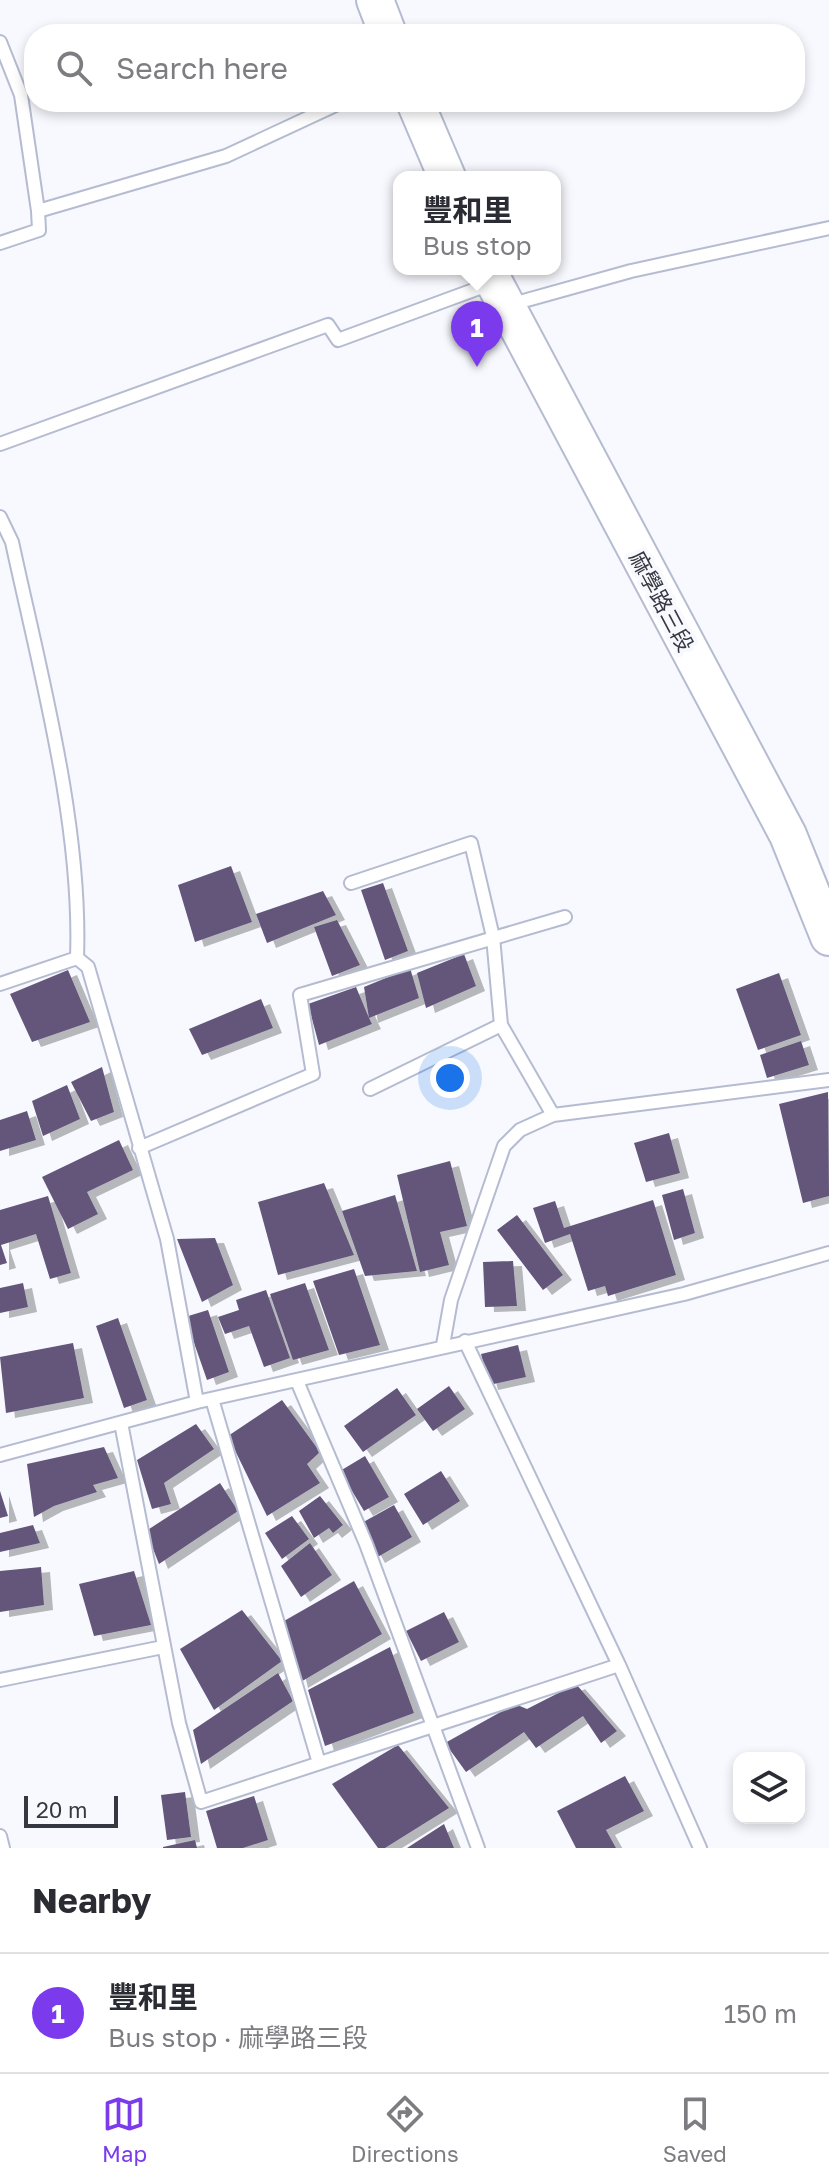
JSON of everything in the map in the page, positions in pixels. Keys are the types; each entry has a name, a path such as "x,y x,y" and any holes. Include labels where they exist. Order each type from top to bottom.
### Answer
{"main road":[{"path":"375,0 384,24"},
{"path":"419,112 444,171"},
{"name":"麻學路三段","path":"495,286 788,835 829,937"}],"lane":[{"path":"0,42 21,95 39,230 0,243"},
{"path":"38,211 226,156 321,112"},
{"path":"0,444 328,325 338,340 495,286 631,271 829,228"},
{"path":"0,517 12,542 50,718 79,899 77,958"},
{"path":"351,883 471,843 493,937 501,1025 553,1115"},
{"path":"139,1148 313,1074 300,995 565,917"},
{"path":"0,984 77,958"},
{"path":"77,958 88,967 167,1239 197,1402"},
{"path":"370,1089 501,1025"},
{"path":"443,1345 451,1300 504,1146 520,1130 553,1115 829,1080"},
{"path":"0,1455 197,1402 684,1294 829,1253"},
{"path":"465,1341 619,1665 700,1848"},
{"path":"297,1381 366,1544 478,1848"},
{"path":"212,1399 319,1763"},
{"path":"121,1423 163,1647 201,1802 619,1665"},
{"path":"0,1680 163,1647"},
{"path":"0,1836 3,1848"}],"building":[{"path":"231,866 252,922 195,942 178,885"},
{"path":"383,883 408,951 385,960 361,890"},
{"path":"323,891 336,915 267,943 256,914"},
{"path":"337,920 360,965 332,976 314,927"},
{"path":"464,954 476,986 426,1008 417,973"},
{"path":"410,968 419,998 369,1018 364,987"},
{"path":"68,970 90,1022 32,1042 10,994"},
{"path":"779,973 801,1035 758,1050 736,989"},
{"path":"356,987 372,1024 319,1045 308,1004"},
{"path":"261,999 273,1028 202,1055 189,1029"},
{"path":"801,1041 809,1065 767,1078 760,1055"},
{"path":"102,1067 114,1112 91,1121 71,1082"},
{"path":"67,1085 80,1119 43,1136 32,1101"},
{"path":"828,1092 829,1196 803,1203 779,1104"},
{"path":"27,1111 36,1140 0,1151 0,1120"},
{"path":"669,1133 680,1173 646,1182 634,1143"},
{"path":"119,1140 133,1170 87,1192 98,1214 68,1229 42,1177"},
{"path":"450,1161 467,1226 440,1232 449,1265 420,1272 397,1175"},
{"path":"324,1183 354,1255 278,1275 258,1202"},
{"path":"683,1189 695,1233 674,1240 662,1195"},
{"path":"395,1195 417,1271 365,1276 342,1211"},
{"path":"48,1196 71,1273 50,1279 36,1234 1,1245 7,1263 0,1265 0,1210"},
{"path":"653,1200 676,1275 608,1296 605,1286 588,1291 570,1234 545,1243 533,1208 555,1201 564,1228"},
{"path":"517,1215 563,1275 543,1290 497,1230"},
{"path":"215,1238 233,1285 202,1302 177,1239"},
{"path":"513,1261 517,1306 485,1307 483,1262"},
{"path":"354,1269 380,1345 339,1355 313,1281"},
{"path":"23,1283 28,1307 0,1313 0,1288"},
{"path":"305,1283 329,1350 293,1360 270,1294"},
{"path":"266,1290 290,1358 264,1367 249,1326 225,1334 218,1317 239,1310 236,1300"},
{"path":"208,1310 229,1372 207,1380 185,1317"},
{"path":"118,1318 147,1400 124,1408 96,1326"},
{"path":"73,1343 84,1398 6,1413 0,1357"},
{"path":"518,1345 526,1377 489,1385 481,1354"},
{"path":"449,1386 465,1409 433,1431 417,1409"},
{"path":"397,1388 416,1415 363,1452 344,1426"},
{"path":"282,1400 320,1452 307,1464 320,1483 267,1516 228,1436"},
{"path":"196,1424 214,1449 164,1483 171,1504 152,1509 137,1460"},
{"path":"104,1447 118,1478 93,1485 97,1492 54,1506 34,1517 27,1464"},
{"path":"365,1456 389,1497 364,1511 340,1471"},
{"path":"441,1471 460,1501 423,1525 404,1494"},
{"path":"220,1483 238,1511 159,1564 146,1531"},
{"path":"0,1491 8,1516 0,1518"},
{"path":"320,1496 343,1525 333,1533 329,1528 314,1538 299,1511"},
{"path":"394,1505 412,1537 376,1558 358,1525"},
{"path":"292,1516 309,1539 282,1559 265,1533"},
{"path":"33,1525 40,1543 0,1552 0,1533"},
{"path":"310,1543 332,1575 301,1597 281,1566"},
{"path":"41,1567 44,1605 0,1612 0,1571"},
{"path":"134,1571 151,1625 94,1636 79,1584"},
{"path":"354,1581 382,1634 299,1683 284,1621"},
{"path":"242,1610 282,1661 214,1710 180,1649"},
{"path":"444,1612 459,1642 421,1661 406,1631"},
{"path":"390,1647 414,1713 325,1746 308,1690"},
{"path":"278,1673 293,1701 201,1764 193,1730"},
{"path":"576,1684 617,1731 601,1743 583,1716 536,1748 524,1732 466,1772 445,1743 515,1704 527,1709"},
{"path":"398,1745 449,1808 385,1848 378,1848 332,1784"},
{"path":"625,1776 644,1811 606,1830 616,1848 576,1848 557,1811"},
{"path":"185,1792 191,1837 167,1840 161,1795"},
{"path":"254,1796 268,1840 243,1848 217,1848 206,1811"},
{"path":"444,1824 454,1848 407,1848"},
{"path":"195,1840 197,1848 163,1848 163,1847"}],"place":[{"name":"豐和里","path":"477,367"}]}
